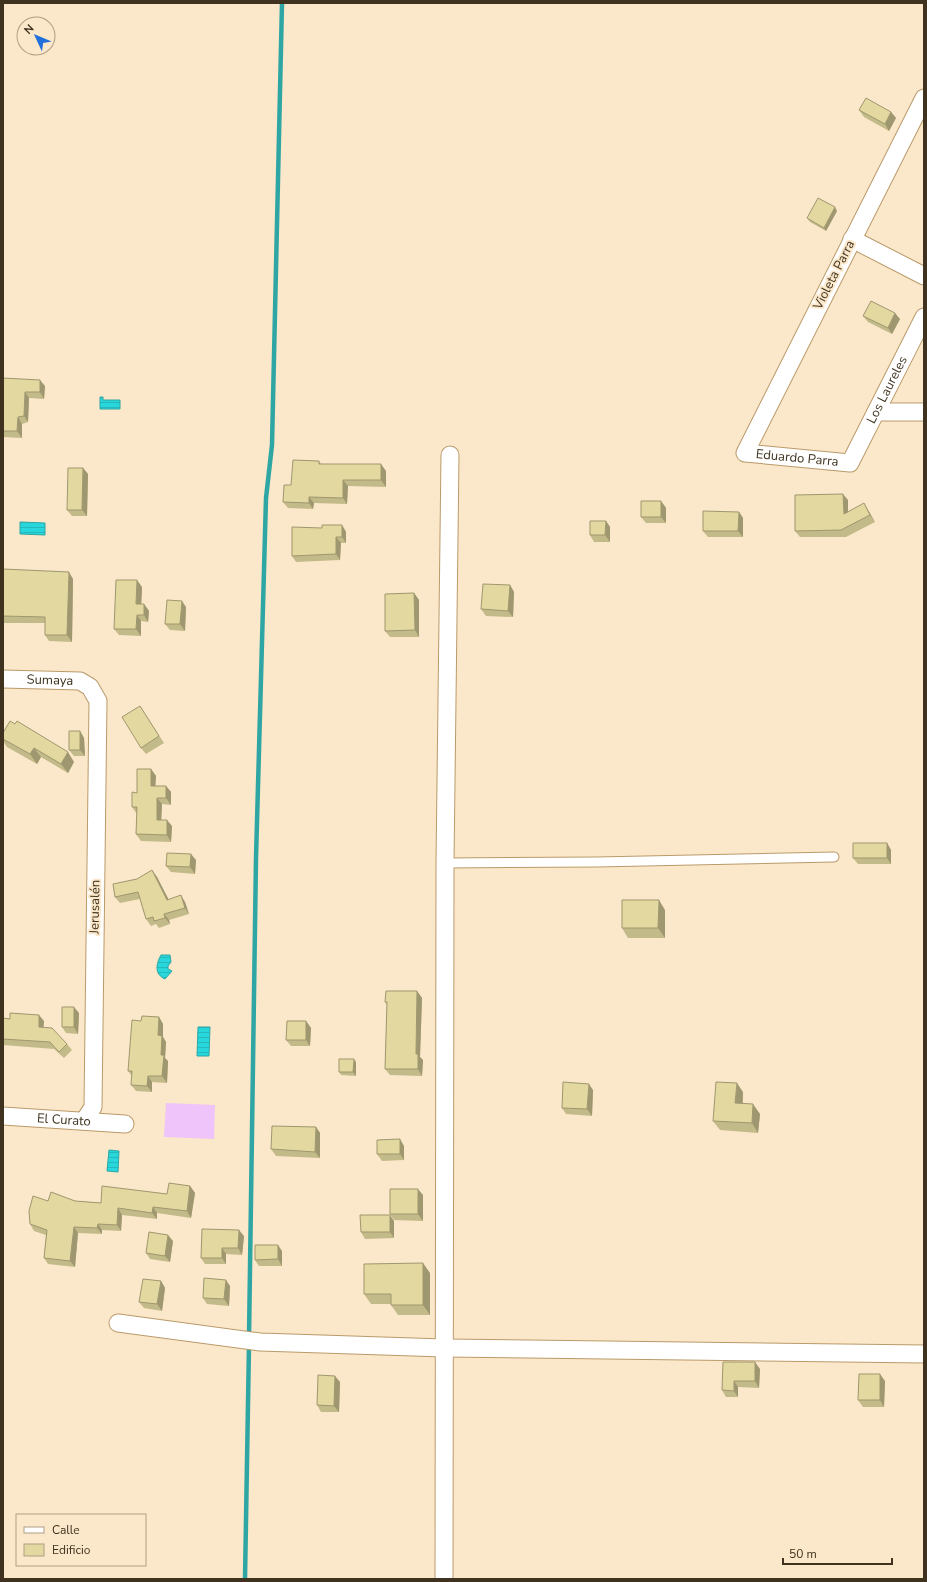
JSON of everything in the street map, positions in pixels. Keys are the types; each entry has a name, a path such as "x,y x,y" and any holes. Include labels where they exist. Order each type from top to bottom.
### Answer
{"street":[{"name":"Violeta Parra","path":"745,453 924,98"},
{"path":"852,240 924,276"},
{"name":"Los Laureles","path":"850,463 923,320"},
{"path":"876,412 924,412"},
{"name":"Eduardo Parra","path":"745,453 850,463"},
{"path":"444,1579 445,863 450,455"},
{"name":"Sumaya","path":"3,679 80,681 94,691"},
{"name":"Jerusalén","path":"84,1121 93,1107 98,706 94,691"},
{"name":"El Curato","path":"3,1116 125,1124"},
{"path":"118,1323 260,1342 444,1348 924,1354"}],"lane":[{"path":"445,863 598,862 834,857"}],"shaded area":[{"path":"166,1103 215,1105 214,1139 164,1137"}],"water":[{"path":"100,397 103,397 103,400 120,400 120,409 100,409"},
{"path":"20,522 45,523 45,535 20,534"},
{"path":"161,955 170,955 171,962 168,969 172,971 165,979 161,977 157,968"},
{"path":"198,1027 210,1027 209,1056 197,1056"},
{"path":"109,1150 119,1151 118,1172 107,1171"}],"building":[{"path":"866,98 891,112 885,124 859,110"},
{"path":"818,198 835,207 824,228 807,218"},
{"path":"871,301 895,313 888,328 863,316"},
{"path":"3,378 40,380 40,392 25,392 24,416 18,417 17,431 3,431"},
{"path":"293,460 319,461 319,464 381,464 381,480 343,480 343,498 309,497 309,503 283,502 284,485 291,485"},
{"path":"68,468 83,468 82,510 67,510"},
{"path":"843,494 844,514 864,503 870,515 841,530 795,531 795,495"},
{"path":"641,501 661,501 661,517 641,517"},
{"path":"703,511 739,512 738,531 703,531"},
{"path":"590,521 606,521 605,535 590,535"},
{"path":"322,525 342,525 342,537 336,537 336,554 292,556 292,527 322,528"},
{"path":"3,569 69,572 67,635 45,635 45,617 3,616"},
{"path":"116,580 137,580 136,604 144,604 144,615 137,615 136,629 114,629"},
{"path":"483,584 510,585 508,611 481,609"},
{"path":"414,593 415,630 385,631 385,594"},
{"path":"167,600 182,601 180,624 165,624"},
{"path":"140,706 159,736 141,748 122,717"},
{"path":"10,721 15,724 17,721 68,752 61,764 34,748 30,754 3,739 3,733"},
{"path":"69,731 80,731 80,750 69,750"},
{"path":"137,769 151,769 151,786 166,786 166,798 157,798 157,820 167,820 167,835 136,834 137,807 132,807 132,792 137,793"},
{"path":"853,843 887,843 887,858 853,858"},
{"path":"167,853 191,854 190,867 166,866"},
{"path":"152,870 167,900 181,895 185,908 164,914 165,918 154,921 153,917 146,919 138,892 115,897 113,884 137,879"},
{"path":"622,900 659,900 658,928 622,928"},
{"path":"386,991 417,991 416,1054 418,1054 418,1069 385,1069"},
{"path":"62,1007 74,1007 74,1027 62,1027"},
{"path":"10,1013 39,1015 39,1027 52,1028 67,1044 59,1052 50,1042 3,1039 3,1018 10,1019"},
{"path":"142,1016 159,1017 158,1035 162,1036 161,1055 164,1055 162,1076 148,1076 147,1086 131,1085 132,1071 128,1071 132,1020 141,1021"},
{"path":"287,1021 306,1021 306,1040 286,1040"},
{"path":"339,1059 354,1059 353,1072 339,1072"},
{"path":"563,1082 589,1084 587,1109 562,1108"},
{"path":"716,1082 737,1083 735,1103 753,1104 752,1123 713,1121"},
{"path":"272,1126 316,1127 315,1152 271,1149"},
{"path":"400,1139 400,1154 377,1154 377,1140"},
{"path":"169,1183 190,1186 187,1211 153,1207 152,1213 118,1208 117,1225 98,1224 97,1228 74,1227 70,1261 44,1258 47,1230 30,1224 29,1211 33,1196 48,1201 51,1192 75,1201 101,1203 102,1186 167,1194"},
{"path":"390,1189 418,1189 418,1214 390,1214"},
{"path":"360,1215 390,1215 390,1232 361,1232"},
{"path":"202,1229 239,1230 238,1248 222,1248 222,1258 201,1258"},
{"path":"149,1232 168,1235 165,1256 146,1253"},
{"path":"255,1245 278,1245 278,1259 255,1260"},
{"path":"423,1263 423,1305 391,1305 391,1294 364,1294 364,1264"},
{"path":"204,1278 226,1280 224,1299 203,1298"},
{"path":"143,1279 161,1281 157,1304 139,1302"},
{"path":"723,1362 755,1362 755,1381 734,1381 734,1391 722,1390"},
{"path":"859,1374 880,1374 880,1400 858,1400"},
{"path":"318,1375 335,1376 334,1406 317,1405"}],"waterway":[{"path":"249,1337 256,858 266,498 272,445 282,3"},
{"path":"245,1579 249,1345"}]}
